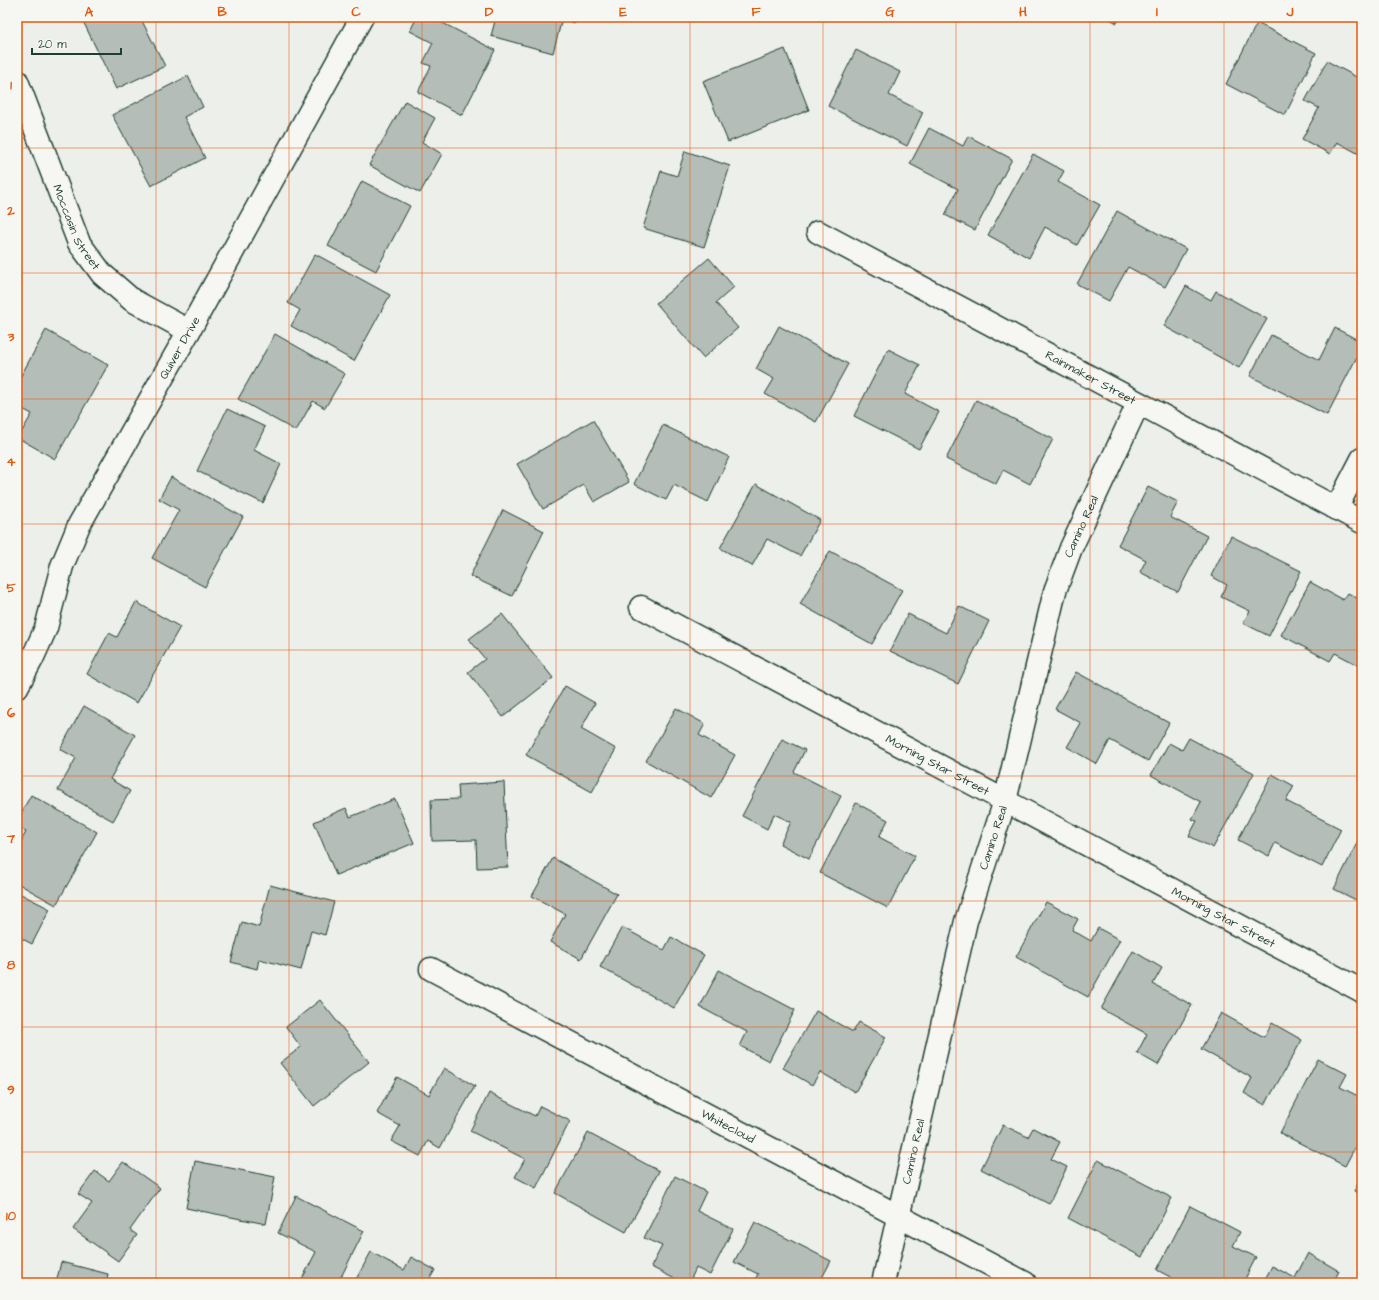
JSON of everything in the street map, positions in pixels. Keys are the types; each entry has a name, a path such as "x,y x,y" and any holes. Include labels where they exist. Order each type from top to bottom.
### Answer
{"street":[{"name":"Quiver Drive","path":"17,687 46,628 62,566 79,525 189,331 362,17"},
{"name":"Moccasin Street","path":"17,81 79,243 102,274 132,300 189,331"},
{"name":"Rainmaker Street","path":"818,232 1138,404 1362,522"},
{"name":"Camino Real","path":"884,1283 898,1215 966,921 1005,801 1055,591 1071,548 1138,404"},
{"path":"1336,509 1362,459"},
{"name":"Morning Star Street","path":"641,607 1362,991"},
{"name":"Whitecloud","path":"432,968 1025,1283"}],"building":[{"path":"81,17 140,17 165,66 116,89"},
{"path":"417,17 431,17 495,50 462,115 418,92 431,66 423,63 433,43 410,31"},
{"path":"496,17 576,17 575,23 562,19 553,53 491,36"},
{"path":"1106,17 1120,17 1117,23"},
{"path":"1257,23 1316,53 1285,115 1226,84"},
{"path":"785,49 809,110 728,142 703,81"},
{"path":"856,50 900,72 889,95 923,112 907,146 828,106"},
{"path":"1327,61 1362,80 1361,155 1337,142 1330,154 1302,139 1319,108 1305,101"},
{"path":"188,76 203,107 184,117 205,158 151,186 112,115"},
{"path":"405,101 435,118 422,142 442,154 420,193 369,165"},
{"path":"929,128 963,146 968,136 1012,159 975,230 945,215 958,189 910,164"},
{"path":"685,151 730,166 704,247 643,228 661,171 677,176"},
{"path":"1033,154 1064,171 1058,182 1100,205 1077,245 1045,227 1029,258 988,235"},
{"path":"362,181 410,206 376,271 328,246"},
{"path":"1117,211 1186,249 1165,287 1128,267 1109,301 1077,284"},
{"path":"315,254 390,295 354,361 291,326 300,310 288,303"},
{"path":"709,258 734,287 716,303 738,328 703,358 656,303"},
{"path":"1186,286 1211,300 1216,291 1267,319 1239,368 1164,326"},
{"path":"779,326 848,364 816,422 765,394 774,379 756,369"},
{"path":"1335,328 1362,342 1362,347 1327,415 1250,376 1271,335 1319,360"},
{"path":"46,330 108,365 55,459 18,438 32,414 17,406 17,383"},
{"path":"275,334 345,374 325,408 313,401 296,431 238,399"},
{"path":"888,349 920,365 905,394 939,412 919,449 854,416"},
{"path":"976,400 1053,439 1030,484 1003,470 996,484 946,459"},
{"path":"227,409 265,427 254,450 281,464 263,503 197,471"},
{"path":"593,420 629,482 594,502 584,485 543,509 517,464"},
{"path":"663,425 729,457 708,502 674,485 666,500 634,484"},
{"path":"171,477 243,517 205,587 152,558 179,510 159,499"},
{"path":"756,484 820,520 800,556 767,539 752,566 720,548"},
{"path":"1148,487 1178,502 1170,517 1207,536 1178,592 1140,572 1146,560 1118,545"},
{"path":"503,510 544,531 512,596 470,576"},
{"path":"1231,536 1301,571 1269,636 1243,623 1250,611 1221,597 1227,585 1211,576"},
{"path":"830,551 902,590 872,644 800,604"},
{"path":"1310,582 1343,600 1348,593 1362,601 1362,667 1335,653 1330,661 1281,635"},
{"path":"136,602 180,627 137,703 87,674 109,633 117,637"},
{"path":"959,606 989,621 958,684 890,651 908,614 946,633"},
{"path":"502,614 553,678 503,717 468,672 485,659 469,639"},
{"path":"1076,672 1169,723 1148,761 1110,740 1097,764 1067,747 1081,723 1055,709"},
{"path":"565,686 595,703 581,729 616,749 592,792 526,755"},
{"path":"84,706 135,735 110,779 130,791 113,821 58,790 76,758 60,749"},
{"path":"676,708 705,724 699,735 735,755 711,798 646,761"},
{"path":"1189,738 1254,773 1213,848 1189,836 1197,821 1192,819 1201,802 1151,775 1169,743 1182,750"},
{"path":"782,739 805,750 794,772 841,796 809,859 780,844 791,822 774,814 767,829 742,816"},
{"path":"1272,774 1294,786 1286,801 1341,829 1322,867 1275,843 1269,856 1238,840"},
{"path":"504,782 508,867 477,868 476,840 432,841 431,800 459,799 458,785"},
{"path":"31,795 97,832 56,905 17,883 17,849 26,832 17,827 17,820"},
{"path":"395,799 414,843 336,875 314,822 346,808 350,817"},
{"path":"856,803 888,820 879,837 915,856 888,908 820,873"},
{"path":"1362,833 1362,903 1334,889"},
{"path":"553,858 617,894 581,959 550,942 565,914 532,896"},
{"path":"270,885 334,902 325,935 311,931 301,970 259,959 257,969 231,962 242,922 259,927"},
{"path":"17,892 50,909 32,944 17,936"},
{"path":"1046,902 1078,919 1072,930 1091,941 1098,928 1120,940 1088,997 1016,957"},
{"path":"622,927 664,950 671,937 704,955 674,1008 600,967"},
{"path":"1133,951 1162,968 1153,984 1192,1005 1158,1065 1137,1053 1147,1034 1101,1009"},
{"path":"719,970 795,1010 769,1061 740,1046 747,1032 700,1007"},
{"path":"320,1000 369,1062 314,1106 280,1063 301,1047 286,1027"},
{"path":"816,1011 853,1032 859,1022 886,1037 855,1092 820,1072 812,1085 783,1068"},
{"path":"1221,1013 1264,1037 1272,1023 1302,1040 1265,1105 1244,1093 1252,1078 1201,1049"},
{"path":"1318,1059 1347,1074 1340,1087 1362,1098 1362,1134 1345,1166 1280,1133"},
{"path":"444,1068 475,1086 440,1148 428,1141 420,1156 391,1141 400,1126 377,1113 397,1077 429,1095"},
{"path":"489,1093 535,1116 540,1106 570,1121 536,1188 515,1177 525,1159 470,1131"},
{"path":"1003,1125 1028,1137 1033,1128 1060,1142 1051,1159 1067,1167 1049,1204 981,1169"},
{"path":"588,1133 659,1171 626,1232 555,1193"},
{"path":"1098,1160 1172,1198 1142,1257 1068,1218"},
{"path":"195,1161 275,1177 266,1224 186,1208"},
{"path":"123,1162 160,1188 130,1230 137,1235 118,1261 73,1229 92,1203 78,1194 95,1171 109,1181"},
{"path":"675,1176 706,1192 697,1211 733,1229 710,1275 696,1268 689,1283 683,1283 651,1267 662,1246 644,1238"},
{"path":"1362,1177 1362,1195 1354,1191"},
{"path":"296,1196 364,1231 338,1283 311,1283 302,1279 316,1252 278,1233"},
{"path":"1190,1206 1240,1232 1233,1246 1256,1257 1243,1283 1182,1283 1157,1270"},
{"path":"755,1222 831,1261 819,1283 753,1283 758,1274 734,1262"},
{"path":"371,1252 404,1270 411,1257 435,1270 428,1282 430,1283 354,1283"},
{"path":"1308,1253 1339,1271 1333,1283 1263,1283 1272,1266 1295,1278"},
{"path":"61,1262 108,1274 106,1283 56,1283"}]}
